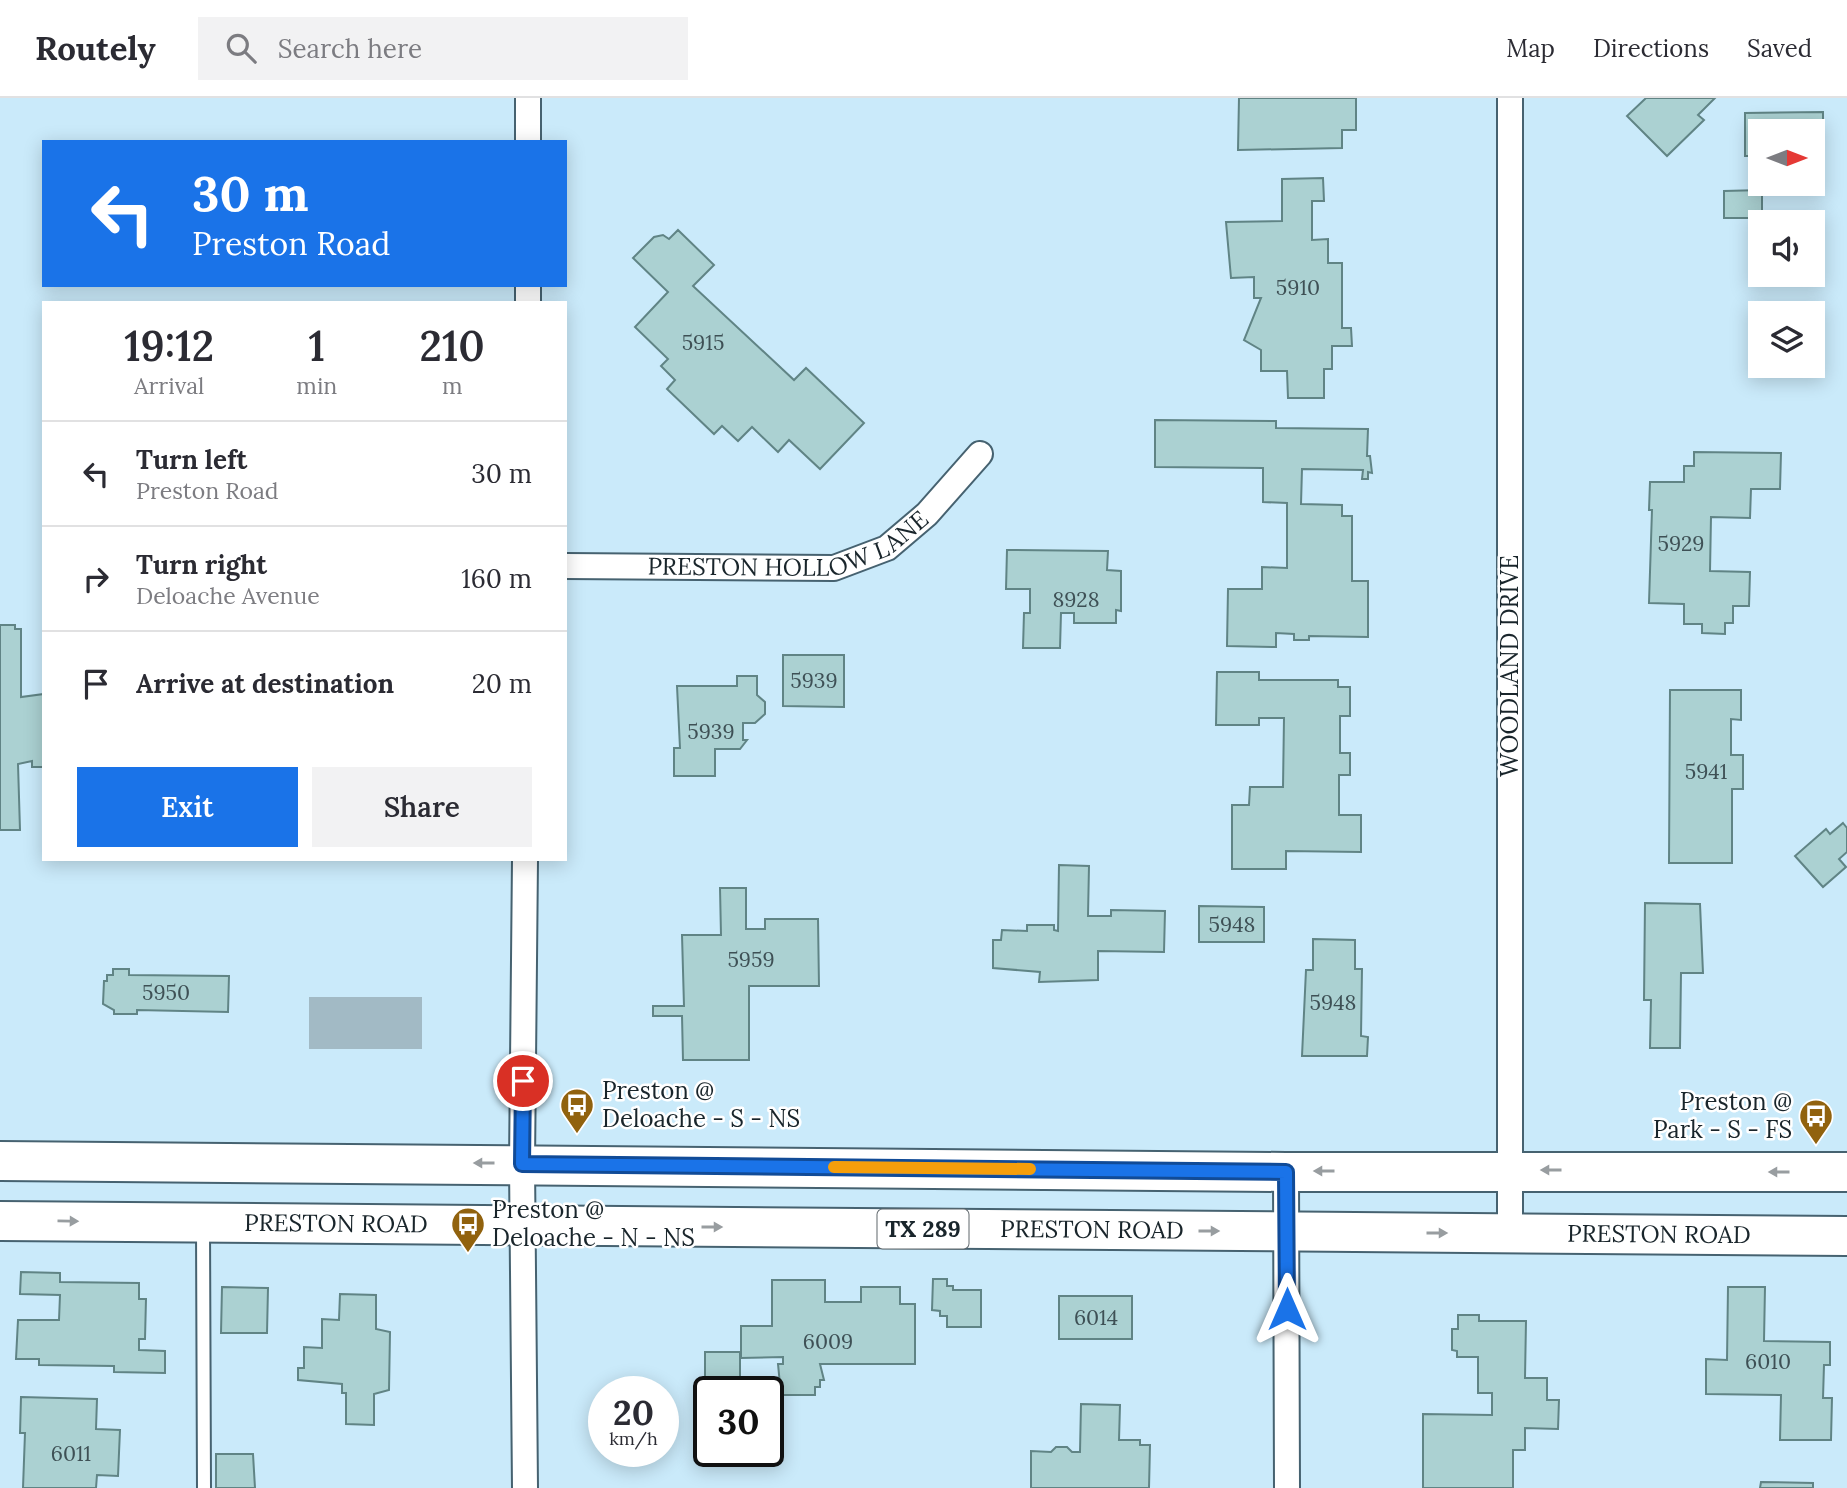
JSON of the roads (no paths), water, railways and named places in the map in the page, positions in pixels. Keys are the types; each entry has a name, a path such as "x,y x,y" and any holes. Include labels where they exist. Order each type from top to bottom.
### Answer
{"main road":[{"path":"0,1161 1286,1172 1847,1172"},
{"name":"PRESTON ROAD","path":"0,1221 1847,1236"}],"street":[{"path":"528,98 528,140"},
{"name":"WOODLAND DRIVE","path":"1510,98 1510,1233"},
{"name":"PRESTON HOLLOW LANE","path":"567,566 834,568 887,548 927,514 980,454"},
{"path":"525,861 522,1164 525,1225 525,1488"},
{"path":"1286,1172 1287,1488"}],"lane":[{"path":"203,1222 204,1488"}],"place":[{"name":"Preston @ Deloache - S - NS","path":"577,1135"},
{"name":"Preston @ Park - S - FS","path":"1816,1146"},
{"name":"Preston @ Deloache - N - NS","path":"468,1254"}]}
